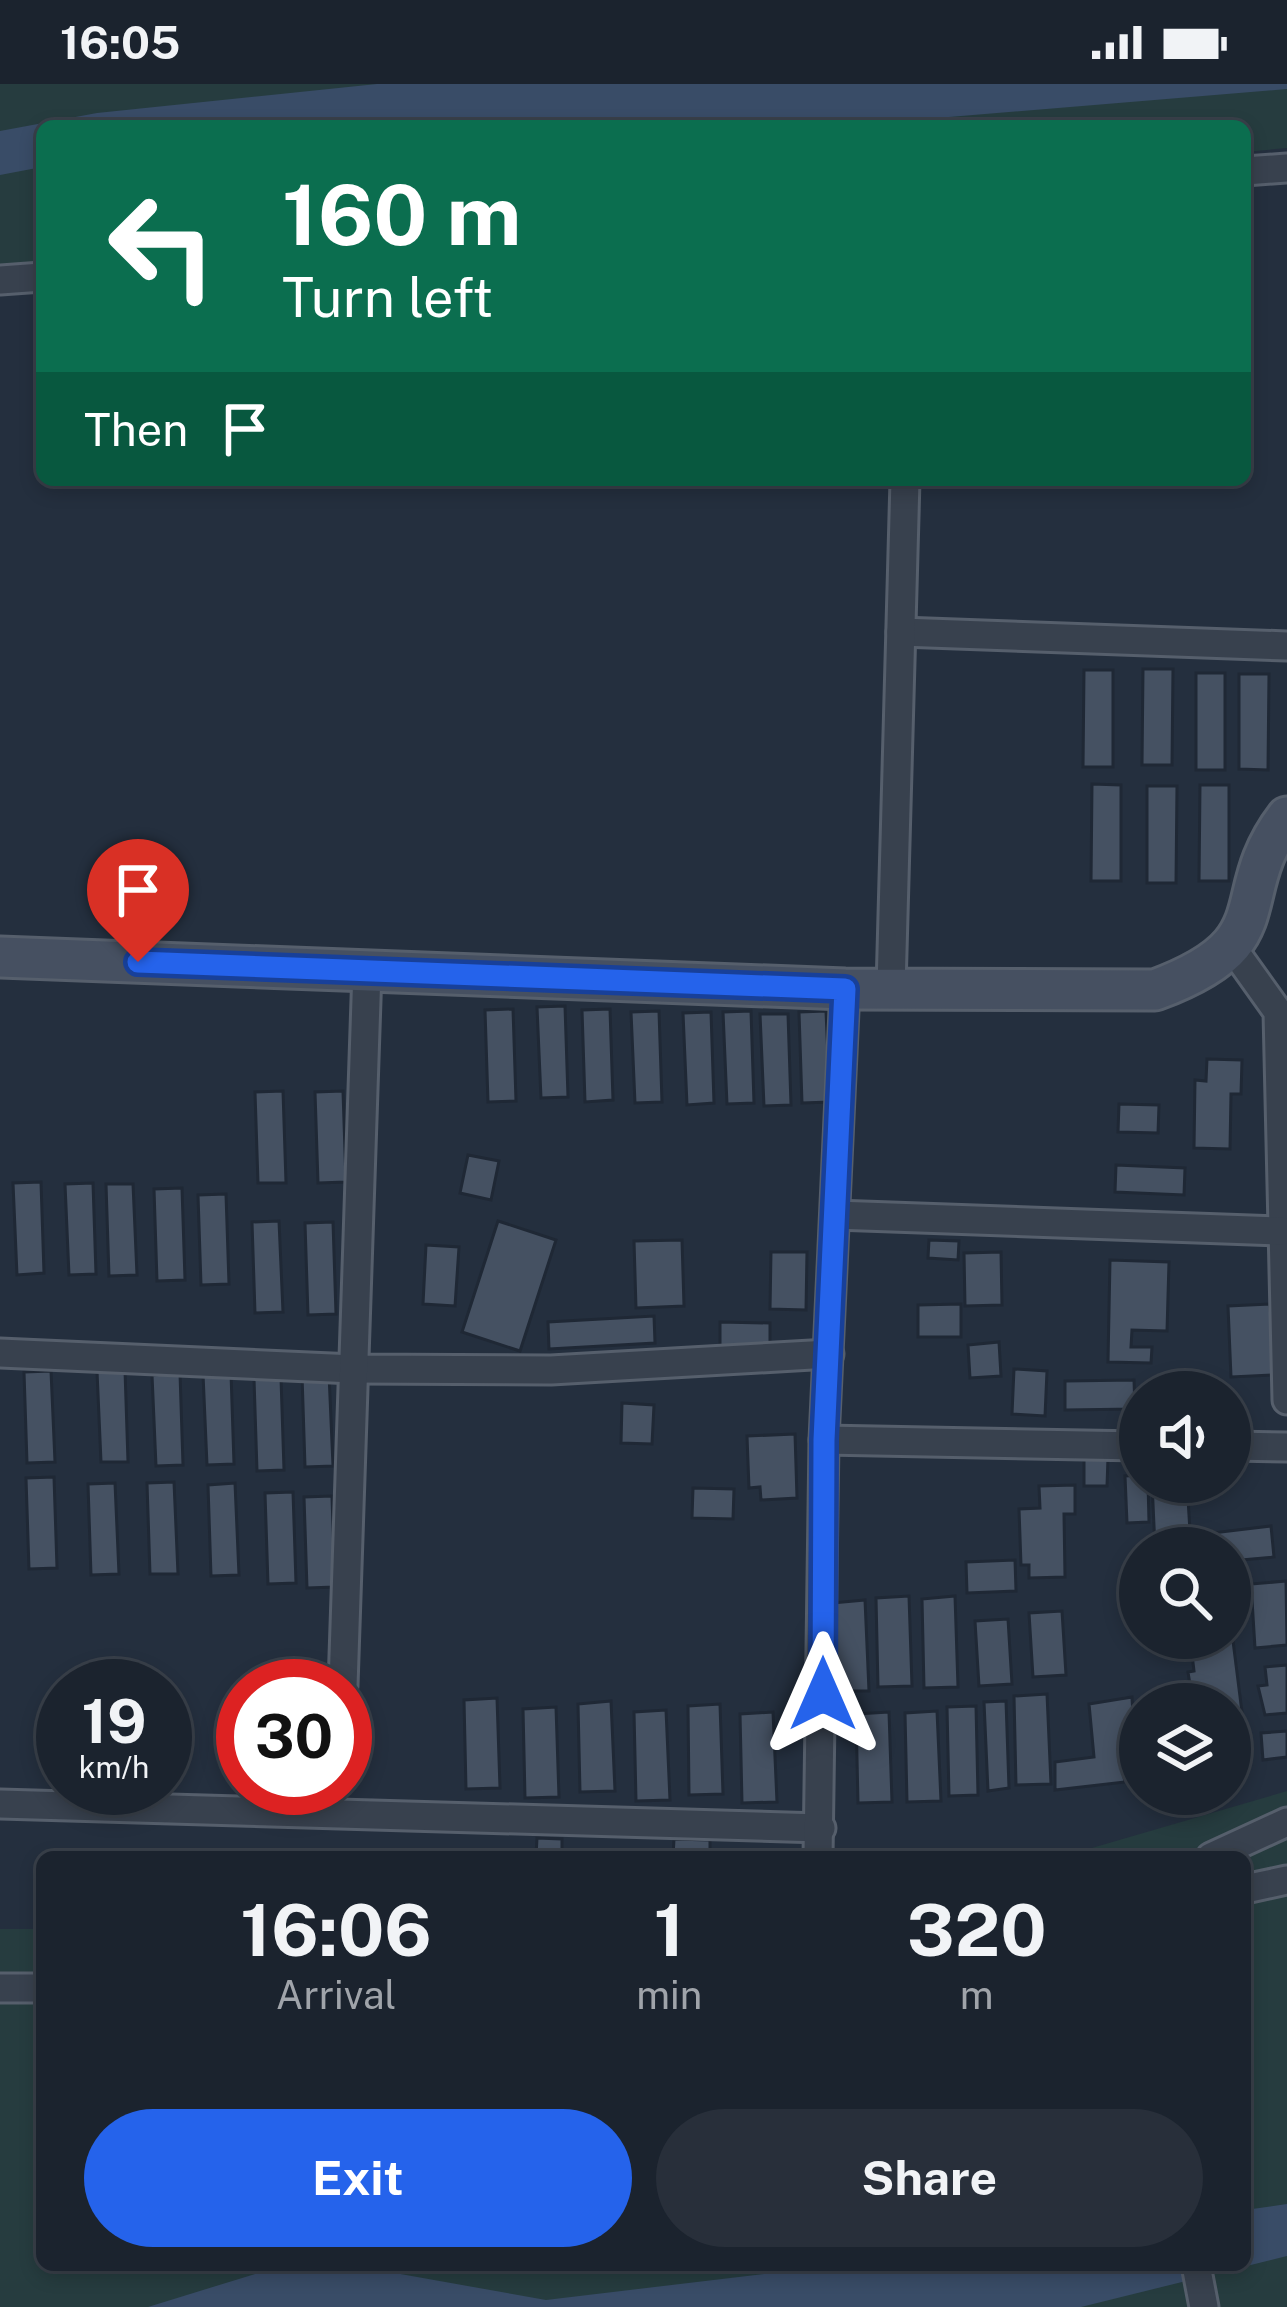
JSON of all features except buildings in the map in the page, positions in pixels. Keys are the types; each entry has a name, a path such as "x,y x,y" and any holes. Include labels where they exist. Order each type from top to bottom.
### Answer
{"street":[{"path":"1251,171 1287,168"},
{"path":"0,280 36,277"},
{"path":"891,988 905,486"},
{"path":"901,632 1287,646"},
{"path":"0,956 845,989 1155,990 1198,975 1234,949 1254,915 1269,852 1287,817"},
{"path":"1234,949 1278,1012 1287,1400"},
{"path":"345,1659 367,970"},
{"path":"818,1851 824,1440 845,989"},
{"path":"835,1215 1281,1231"},
{"path":"0,1353 354,1369 550,1370 830,1354"},
{"path":"824,1440 1119,1446"},
{"path":"1251,1446 1287,1447"},
{"path":"0,1804 216,1802"},
{"path":"372,1803 820,1828"},
{"path":"1224,1851 1287,1822"},
{"path":"1251,1887 1287,1880"},
{"path":"0,1988 36,1988"},
{"path":"1197,2271 1204,2307"}],"green space":[{"path":"0,84 1287,84 1287,148 1251,151 1251,120 36,120 36,280 0,283"},
{"path":"1287,1791 1287,2307 0,2307 0,1929 36,1929 36,2271 1251,2271 1251,1851 1082,1851 1205,1815 1251,1815 1251,1802"}],"water":[{"path":"377,84 1287,84 1287,89 913,120 59,120"},
{"path":"36,124 36,168 0,175 0,131"},
{"path":"1287,2204 1287,2256 1251,2265 1251,2209"},
{"path":"265,2271 384,2271 546,2300 789,2271 1226,2271 1081,2307 148,2307"}],"route":[{"path":"138,962 845,989 824,1440 823,1694"}]}
